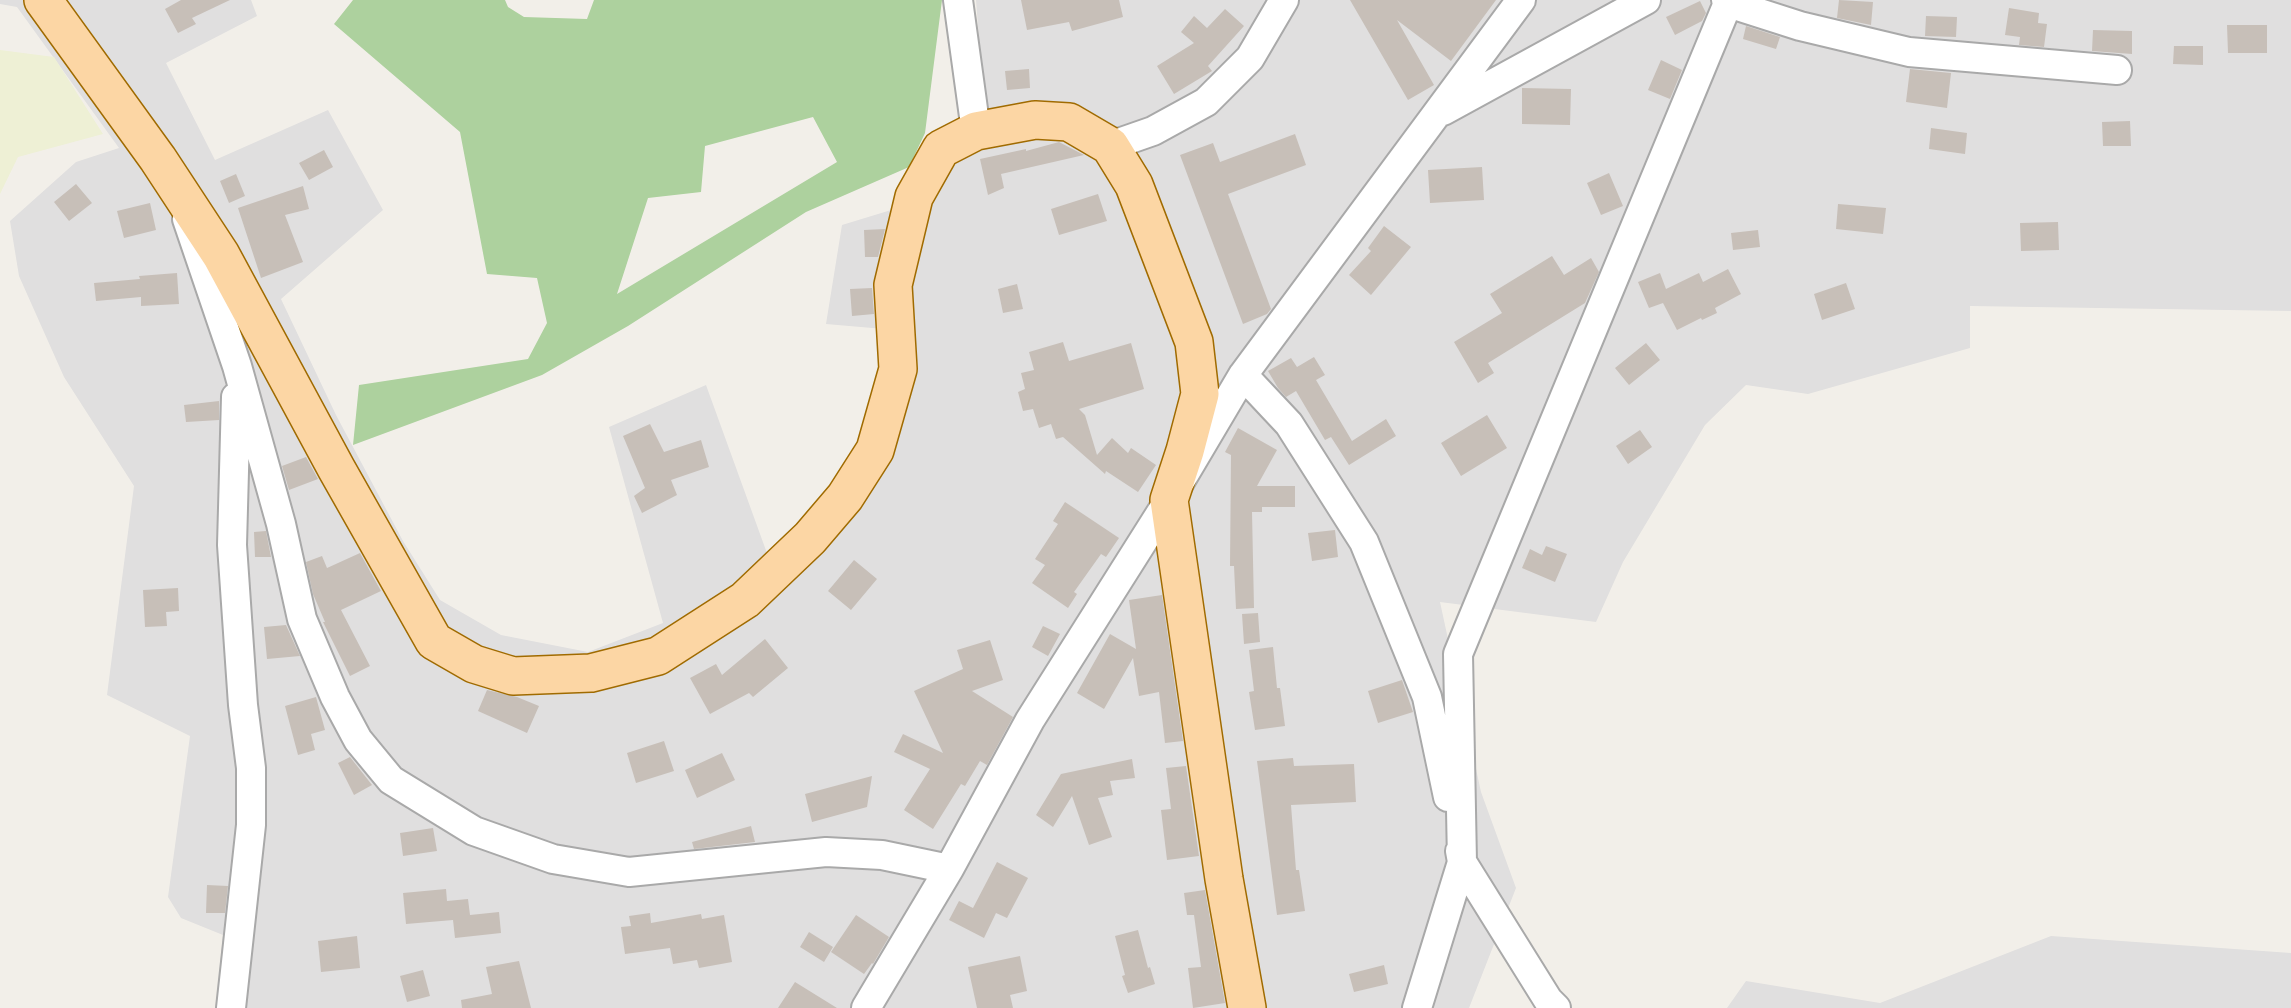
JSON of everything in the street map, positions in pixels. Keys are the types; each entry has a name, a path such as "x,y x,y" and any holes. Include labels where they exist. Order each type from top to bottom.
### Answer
{"main road":[{"path":"43,0 221,255 336,468 434,641 474,664 513,676 592,673 658,656 745,600 810,538 845,497 875,450 898,369 893,285 914,197 941,149 975,131 1035,120 1069,122 1110,145 1134,185 1194,342 1200,394 1169,500 1224,879 1247,1008"}],"street":[{"path":"958,0 975,131"},
{"path":"1110,145 1153,131 1206,102 1250,58 1284,0"},
{"path":"866,1008 881,996 1030,720 1169,500 1243,375 1521,0"},
{"path":"1435,116 1646,0"},
{"path":"1417,1008 1462,862 1458,654 1727,2 1800,26 1909,52 2117,70"},
{"path":"174,184 237,366 281,524 302,619 335,697 358,740 391,780 474,831 553,859 629,872 826,852 882,855 949,869"},
{"path":"231,1008 251,825 251,768 243,705 232,545 237,366"},
{"path":"1243,375 1289,424 1364,542 1427,697 1462,862 1548,1000 1556,1008"}],"shaded area":[{"path":"0,0 251,0 257,16 166,63 215,160 328,110 383,210 281,299 336,415 403,541 440,600 501,635 588,652 663,623 609,427 706,385 768,556 838,491 877,404 884,329 826,324 842,225 937,196 984,104 976,0 2291,0 2291,311 1970,306 1970,348 1808,394 1746,385 1705,425 1623,562 1596,622 1440,602 1481,792 1516,888 1469,1008 216,1008 223,935 181,918 168,897 190,736 107,695 134,486 64,377 19,276 10,221 76,162 119,148 17,7 0,4"},
{"path":"2051,936 2291,953 2291,1008 1727,1008 1746,981 1880,1003"}],"green space":[{"path":"353,0 505,0 508,7 524,17 587,19 594,0 942,0 925,133 909,167 806,212 628,326 542,375 353,445 359,385 528,359 547,323 537,278 487,274 460,132 334,24","holes":["813,117 837,162 617,294 648,198 701,192 705,146"]},
{"path":"0,50 54,57 103,134 18,157 0,194"}],"building":[{"path":"181,0 230,0 192,18 196,24 178,33 165,9"},
{"path":"1021,0 1119,0 1123,17 1072,31 1069,22 1027,30"},
{"path":"1350,0 1496,0 1451,61 1397,20 1434,85 1408,100"},
{"path":"1839,0 1873,2 1871,25 1837,18"},
{"path":"1700,1 1706,13 1702,21 1675,35 1666,17"},
{"path":"2009,8 2039,13 2038,23 2047,24 2044,47 2019,45 2020,37 2005,35"},
{"path":"1225,9 1244,26 1208,66 1212,71 1174,94 1157,66 1194,43 1181,32 1194,16 1207,28"},
{"path":"1926,16 1957,17 1956,37 1925,36"},
{"path":"2227,25 2267,25 2267,53 2228,53"},
{"path":"1746,26 1780,37 1776,49 1743,39"},
{"path":"2093,30 2132,31 2132,54 2092,51"},
{"path":"2174,46 2203,46 2203,65 2173,64"},
{"path":"1661,60 1682,70 1670,99 1648,90"},
{"path":"1029,69 1030,88 1007,90 1005,71"},
{"path":"1910,69 1951,73 1947,108 1906,102"},
{"path":"1522,88 1571,89 1570,125 1522,124"},
{"path":"2130,121 2131,146 2103,146 2102,122"},
{"path":"1931,128 1967,133 1965,154 1929,149"},
{"path":"1295,134 1306,165 1228,194 1271,309 1267,314 1243,324 1180,155 1213,143 1220,162"},
{"path":"1059,142 1084,155 1001,174 1004,188 988,195 980,159"},
{"path":"324,150 333,167 309,180 299,163"},
{"path":"1482,167 1484,200 1430,203 1428,170"},
{"path":"1609,173 1623,206 1601,215 1587,183"},
{"path":"236,174 245,196 229,203 220,181"},
{"path":"76,184 92,203 69,221 54,202"},
{"path":"303,186 309,209 285,215 303,262 261,278 238,208"},
{"path":"1098,194 1107,221 1059,235 1051,209"},
{"path":"150,203 156,230 124,238 117,211"},
{"path":"1838,204 1886,208 1883,234 1836,229"},
{"path":"2058,222 2059,250 2021,251 2020,223"},
{"path":"1384,226 1411,247 1371,295 1349,275 1371,251 1368,248"},
{"path":"885,229 878,257 865,257 864,230"},
{"path":"1758,230 1760,247 1733,250 1731,233"},
{"path":"1552,256 1564,275 1591,258 1599,272 1585,303 1488,363 1494,373 1478,383 1454,342 1502,313 1490,294"},
{"path":"1728,269 1741,294 1715,308 1717,313 1677,330 1663,303 1649,308 1638,282 1660,273 1666,289 1699,273 1703,282"},
{"path":"177,273 179,304 141,306 141,297 96,301 94,283"},
{"path":"1846,283 1855,309 1822,320 1814,294"},
{"path":"1017,284 1023,309 1003,313 998,289"},
{"path":"872,288 874,314 852,316 850,289"},
{"path":"1063,342 1069,361 1131,343 1144,389 1079,409 1085,415 1097,455 1112,438 1128,453 1131,448 1156,465 1138,492 1106,471 1105,474 1063,437 1056,439 1051,424 1039,428 1033,409 1023,411 1018,392 1025,389 1021,373 1034,370 1029,352"},
{"path":"1646,343 1660,360 1629,385 1615,368"},
{"path":"1314,357 1325,375 1316,380 1352,441 1386,419 1396,436 1349,465 1331,437 1325,440 1296,391 1286,397 1268,371 1291,358 1297,367"},
{"path":"219,401 219,420 186,422 184,405"},
{"path":"1487,415 1507,448 1461,476 1441,443"},
{"path":"650,424 664,452 701,440 709,467 671,480 677,495 642,513 634,496 645,488 623,436"},
{"path":"1238,428 1277,450 1257,486 1295,486 1295,507 1262,507 1262,512 1252,512 1254,608 1236,609 1234,566 1230,566 1231,455 1225,452"},
{"path":"1640,430 1652,447 1628,464 1616,446"},
{"path":"306,457 318,479 289,490 282,466"},
{"path":"1065,502 1119,538 1106,557 1101,554 1074,592 1077,594 1068,608 1032,583 1045,565 1035,559 1058,524 1053,521"},
{"path":"1335,530 1338,557 1312,561 1308,533"},
{"path":"266,531 271,557 255,557 254,532"},
{"path":"1546,546 1567,554 1555,582 1522,568 1530,549 1542,555"},
{"path":"360,553 381,591 341,610 370,666 350,676 323,622 306,562 322,556 327,568"},
{"path":"854,560 877,579 851,610 828,591"},
{"path":"178,588 179,611 166,612 167,626 145,627 143,590"},
{"path":"1162,595 1183,741 1165,743 1159,692 1139,696 1133,658 1104,709 1077,693 1110,634 1136,649 1129,600"},
{"path":"1258,613 1260,642 1244,644 1242,614"},
{"path":"286,625 300,656 267,659 264,627"},
{"path":"1043,626 1060,634 1048,656 1032,647"},
{"path":"765,639 788,668 753,697 749,693 710,714 690,678 716,664 722,675"},
{"path":"990,640 1003,680 972,691 1013,717 987,765 980,761 965,786 961,784 933,829 904,810 930,769 894,752 903,734 943,753 914,691 963,669 957,650"},
{"path":"1273,647 1277,688 1280,688 1285,726 1255,730 1249,692 1254,691 1249,650"},
{"path":"1402,680 1413,712 1378,723 1368,691"},
{"path":"487,690 517,697 539,706 527,733 478,711"},
{"path":"316,697 325,730 311,734 315,750 298,755 285,706"},
{"path":"664,741 674,771 636,783 627,753"},
{"path":"722,753 735,780 697,798 685,770"},
{"path":"350,757 372,785 354,795 338,763"},
{"path":"1293,758 1294,766 1354,764 1356,802 1291,805 1296,870 1299,870 1305,911 1277,915 1257,761"},
{"path":"1132,759 1135,778 1110,781 1113,795 1098,798 1112,837 1089,845 1072,796 1053,827 1036,815 1061,774"},
{"path":"1186,766 1199,856 1167,860 1161,810 1171,809 1166,768"},
{"path":"872,776 867,807 812,822 805,794"},
{"path":"751,826 755,842 694,849 692,842"},
{"path":"433,828 437,851 403,856 400,833"},
{"path":"997,862 1028,878 1007,918 996,913 984,938 949,920 959,901 973,908"},
{"path":"207,885 228,886 225,913 206,913"},
{"path":"446,889 447,901 468,899 470,915 499,912 501,933 455,938 453,920 406,924 403,893"},
{"path":"1205,890 1225,1003 1193,1008 1188,968 1201,967 1194,915 1187,915 1184,893"},
{"path":"650,913 651,923 701,914 702,919 724,915 732,962 699,968 697,960 673,964 670,948 625,954 621,927 631,926 629,916"},
{"path":"856,915 889,937 864,974 831,952"},
{"path":"1138,930 1155,984 1128,993 1115,936"},
{"path":"809,932 833,947 824,962 800,947"},
{"path":"357,936 360,968 321,972 318,941"},
{"path":"1020,956 1027,991 1010,995 1013,1008 977,1008 968,967"},
{"path":"519,961 531,1008 462,1008 461,1000 492,994 486,967"},
{"path":"1384,965 1388,984 1354,992 1349,974"},
{"path":"423,970 430,996 407,1002 400,976"},
{"path":"795,982 837,1008 778,1008"}]}
